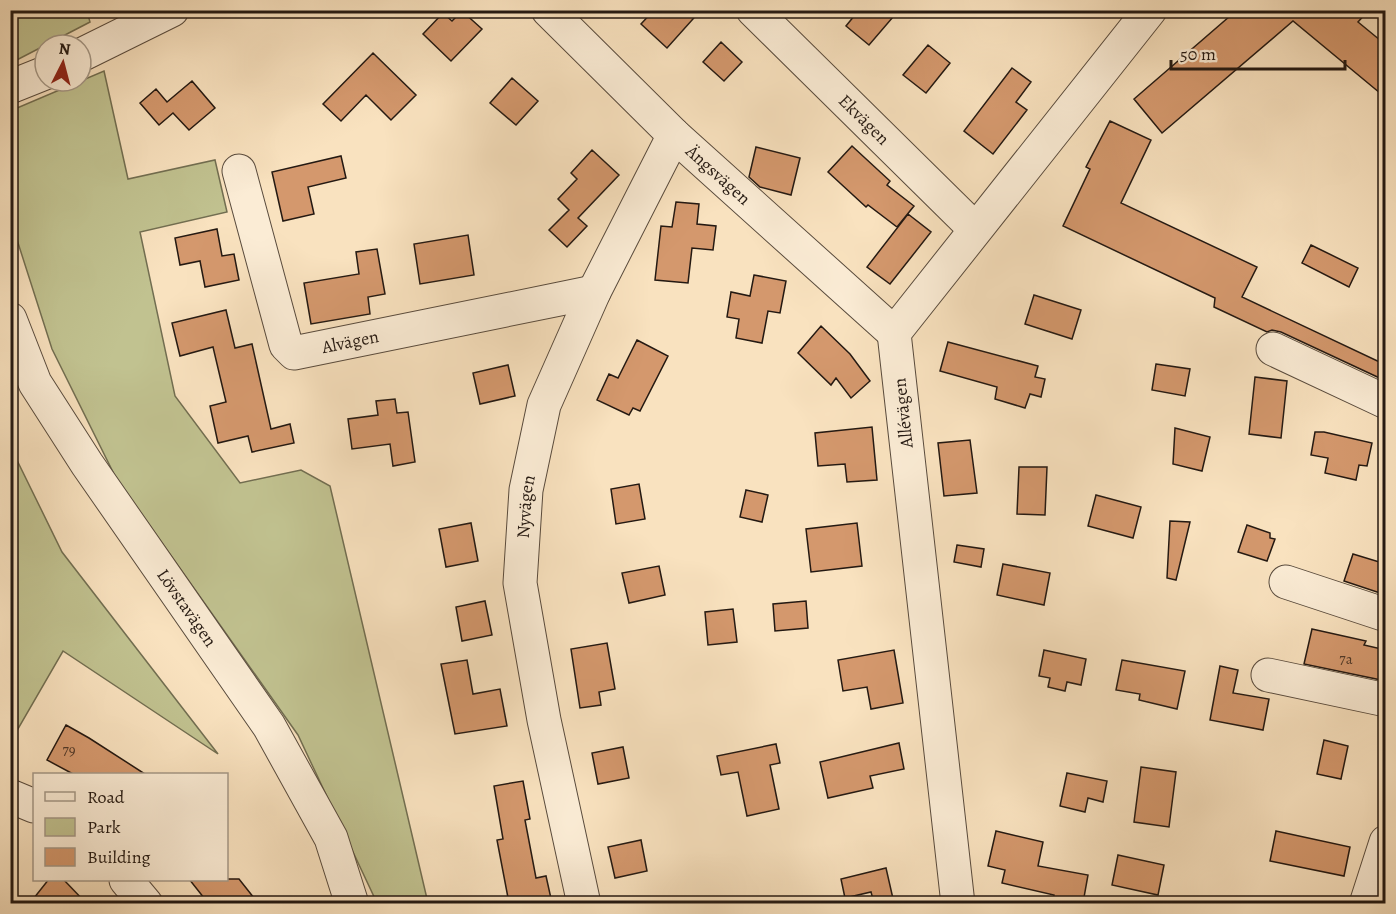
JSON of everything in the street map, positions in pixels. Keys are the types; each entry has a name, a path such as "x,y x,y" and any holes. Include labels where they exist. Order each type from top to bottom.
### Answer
{"street":[{"path":"93,49 172,10"},
{"name":"Ängsvägen","path":"548,10 674,135 894,333"},
{"name":"Ekvägen","path":"753,10 975,229"},
{"path":"894,333 1150,10"},
{"path":"10,87 33,78"},
{"name":"Nyvägen","path":"584,903 544,720 520,583 526,490 544,405 594,292 674,135"},
{"name":"Alvägen","path":"239,171 286,345 294,353 594,292"},
{"name":"Lövstavägen","path":"10,319 35,383 87,464 269,726 331,838 352,903"},
{"name":"Allévägen","path":"894,333 958,903"},
{"path":"1274,349 1386,402"},
{"path":"1286,582 1386,615"},
{"path":"1268,675 1386,700"},
{"path":"10,796 33,806"},
{"path":"1366,903 1386,842"},
{"path":"128,881 146,903"}],"green space":[{"path":"11,10 87,11 90,22 69,33 33,33 33,52 11,63"},
{"path":"104,71 128,179 215,160 227,212 140,232 175,396 240,483 301,470 330,486 428,903 377,903 298,735 116,478 52,349 11,221 10,111 52,93 93,93 93,76"},
{"path":"11,448 62,552 218,754 63,651 11,741"}],"building":[{"path":"654,10 701,10 667,48 641,24"},
{"path":"859,10 899,10 869,45 846,26"},
{"path":"1237,10 1369,10 1358,22 1386,45 1386,98 1293,21 1162,133 1134,99"},
{"path":"462,11 482,29 451,61 423,34 443,13 452,21"},
{"path":"721,42 742,62 724,81 703,62"},
{"path":"928,45 950,63 926,93 903,75"},
{"path":"373,53 416,95 391,120 366,95 341,121 323,104"},
{"path":"1012,68 1031,82 1016,102 1027,110 993,154 964,131"},
{"path":"512,78 538,101 516,125 490,103"},
{"path":"192,81 215,108 189,130 173,113 159,125 140,103 156,89 167,102"},
{"path":"1110,121 1151,140 1121,203 1257,267 1242,297 1386,365 1386,381 1281,332 1272,330 1267,332 1214,307 1215,298 1063,226 1090,169 1086,167"},
{"path":"852,146 890,181 887,185 914,206 897,227 868,205 866,207 828,172"},
{"path":"756,147 800,158 791,195 760,187 749,177"},
{"path":"592,150 619,175 578,218 587,226 567,247 549,230 569,210 558,199 577,179 571,173"},
{"path":"341,156 346,178 308,187 314,214 283,221 272,172"},
{"path":"676,202 699,204 697,224 716,226 713,250 692,248 688,283 655,280 661,226 672,227"},
{"path":"908,214 931,232 890,284 867,267"},
{"path":"217,229 222,256 234,254 239,280 205,287 200,261 180,265 175,238"},
{"path":"468,235 474,275 420,284 414,244"},
{"path":"1311,245 1358,268 1349,287 1302,263"},
{"path":"377,249 385,294 368,297 370,314 311,324 304,283 359,274 356,252"},
{"path":"754,275 786,281 780,313 768,311 762,343 736,338 739,319 727,317 731,292 750,296"},
{"path":"1034,295 1081,310 1072,339 1025,324"},
{"path":"226,310 235,348 252,344 271,429 290,424 294,443 252,452 248,436 218,443 210,406 226,402 213,347 180,356 172,323"},
{"path":"821,326 850,354 870,381 851,398 836,378 831,385 798,353"},
{"path":"637,340 668,356 640,411 633,408 629,415 597,400 609,374 618,378"},
{"path":"948,342 1038,366 1035,377 1045,379 1041,397 1030,394 1025,408 995,399 997,387 940,371"},
{"path":"1156,364 1190,369 1185,396 1152,390"},
{"path":"508,365 515,396 480,404 473,373"},
{"path":"1255,377 1287,381 1281,438 1249,434"},
{"path":"395,399 397,413 408,412 415,462 393,466 390,444 352,449 348,419 378,415 376,401"},
{"path":"872,427 877,480 847,482 845,464 818,466 815,433"},
{"path":"1175,428 1210,437 1202,471 1173,464"},
{"path":"1315,432 1372,443 1367,466 1359,465 1356,480 1325,473 1328,458 1311,455"},
{"path":"970,440 977,493 944,496 938,443"},
{"path":"1019,467 1047,467 1045,515 1017,514"},
{"path":"639,484 645,519 616,524 611,489"},
{"path":"746,490 768,495 762,522 740,517"},
{"path":"1096,495 1141,507 1133,538 1088,526"},
{"path":"1170,521 1190,522 1176,580 1167,578"},
{"path":"471,523 478,561 446,567 439,529"},
{"path":"857,523 862,566 811,572 806,529"},
{"path":"1247,525 1270,533 1270,538 1275,539 1267,561 1238,552"},
{"path":"957,545 984,549 981,567 954,562"},
{"path":"1353,554 1386,564 1386,595 1344,581"},
{"path":"1003,564 1050,573 1044,605 997,595"},
{"path":"659,566 665,595 629,603 622,573"},
{"path":"485,601 492,635 462,641 456,607"},
{"path":"806,601 808,628 775,631 773,604"},
{"path":"733,609 737,642 708,645 705,612"},
{"path":"1312,629 1366,641 1364,645 1386,650 1386,681 1304,664"},
{"path":"607,643 615,689 599,692 601,705 580,708 571,649"},
{"path":"894,650 903,703 871,709 867,687 843,691 838,660"},
{"path":"1044,650 1086,659 1081,685 1067,682 1065,691 1048,687 1050,678 1039,676"},
{"path":"467,660 473,694 500,689 507,726 455,734 441,664"},
{"path":"1122,660 1185,671 1177,709 1139,700 1140,694 1116,690"},
{"path":"1220,666 1238,670 1233,693 1269,699 1263,730 1210,720"},
{"path":"66,725 143,773 71,773 47,760"},
{"path":"1324,740 1348,746 1341,779 1317,774"},
{"path":"899,743 904,769 870,776 873,788 828,798 820,762"},
{"path":"776,744 780,763 770,765 779,809 747,816 738,772 721,775 717,756"},
{"path":"623,747 629,778 598,784 592,753"},
{"path":"1141,767 1176,772 1169,827 1134,822"},
{"path":"1067,773 1107,781 1103,802 1088,798 1085,812 1060,806"},
{"path":"523,781 530,819 525,820 536,878 546,876 552,903 509,903 497,840 503,839 494,786"},
{"path":"996,831 1043,842 1038,866 1088,875 1083,903 1053,900 1054,895 1002,883 1005,870 988,866"},
{"path":"1276,831 1350,847 1344,876 1270,861"},
{"path":"641,840 647,871 615,878 608,847"},
{"path":"1118,855 1164,865 1158,895 1112,885"},
{"path":"886,868 894,903 874,903 871,892 845,898 841,879"},
{"path":"239,879 258,903 208,903 191,881"},
{"path":"47,881 65,881 86,903 30,903"}]}
